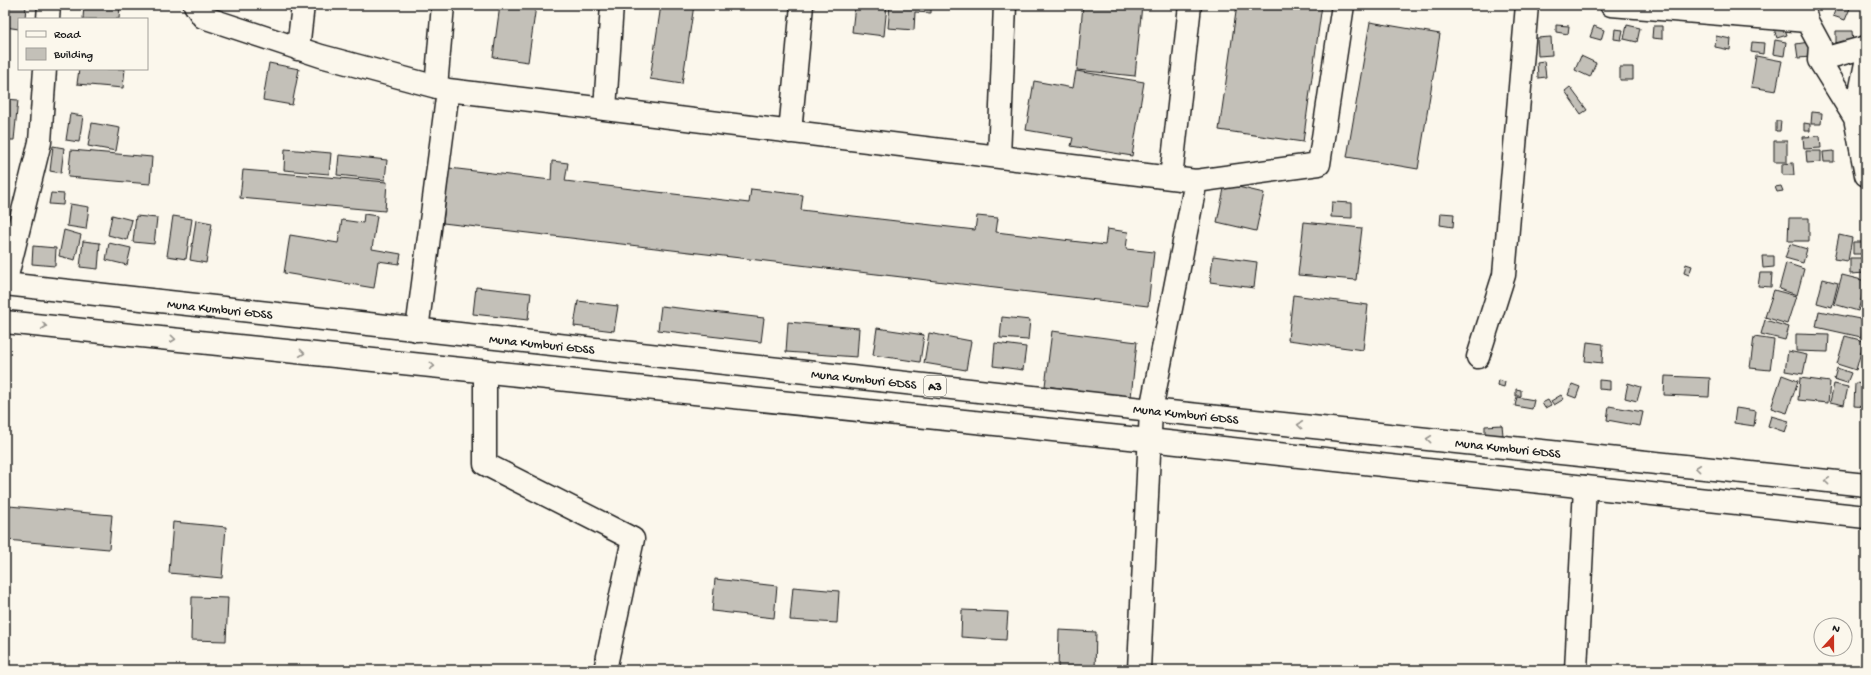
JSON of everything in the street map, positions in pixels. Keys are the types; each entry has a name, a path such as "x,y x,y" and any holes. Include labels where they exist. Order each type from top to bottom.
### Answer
{"main road":[{"path":"48,5 48,18"},
{"path":"195,5 203,17 298,49 442,88 1196,181 1319,164 1343,5"},
{"path":"298,49 303,5"},
{"path":"417,330 442,88 443,5"},
{"path":"605,109 612,5"},
{"path":"790,132 802,5"},
{"path":"999,157 1005,5"},
{"path":"1171,178 1190,5"},
{"path":"1478,357 1504,275 1527,5"},
{"path":"1611,5 1805,13 1820,45 1819,60 1855,118 1866,175"},
{"path":"1819,60 1866,46"},
{"path":"1855,118 1866,63"},
{"path":"5,284 40,142 45,70"},
{"path":"1139,670 1151,410 1196,181"},
{"name":"Muna Kumburi GDSS","path":"5,284 1151,410 1866,485"},
{"path":"5,322 1149,440 1866,517"},
{"path":"486,372 484,464 633,539 605,670"},
{"path":"1576,670 1586,487"}],"building":[{"path":"5,5 26,5 25,18 18,18 18,29 5,27"},
{"path":"84,5 120,5 119,18 83,18"},
{"path":"500,5 536,6 528,62 493,57"},
{"path":"661,5 694,5 682,84 650,79"},
{"path":"855,5 887,5 884,36 852,32"},
{"path":"890,5 931,5 931,13 915,12 914,30 888,28"},
{"path":"1083,5 1142,5 1135,76 1077,70"},
{"path":"1237,5 1322,5 1303,142 1219,130"},
{"path":"1837,5 1851,6 1845,20 1833,16"},
{"path":"1370,22 1440,34 1418,169 1347,157"},
{"path":"1556,25 1569,26 1568,34 1556,32"},
{"path":"1627,25 1640,28 1637,42 1624,39"},
{"path":"1594,26 1604,30 1601,40 1590,37"},
{"path":"1653,26 1662,26 1662,39 1652,38"},
{"path":"1784,26 1787,35 1777,38 1774,29"},
{"path":"1615,29 1623,30 1621,40 1614,39"},
{"path":"1836,31 1852,31 1853,43 1836,43"},
{"path":"1716,36 1731,39 1730,50 1715,47"},
{"path":"1551,37 1552,55 1538,56 1537,38"},
{"path":"1775,40 1786,42 1784,56 1773,54"},
{"path":"1752,42 1764,43 1763,54 1751,52"},
{"path":"1809,42 1811,57 1798,58 1796,44"},
{"path":"1581,56 1596,63 1590,77 1575,70"},
{"path":"1756,56 1782,61 1776,91 1751,87"},
{"path":"1544,61 1546,77 1538,78 1537,62"},
{"path":"269,63 299,69 292,105 263,100"},
{"path":"1620,67 1633,67 1633,80 1620,80"},
{"path":"79,70 125,70 123,88 77,84"},
{"path":"1076,71 1144,82 1132,156 1071,146 1073,138 1026,130 1034,81 1073,88"},
{"path":"1570,87 1587,110 1581,114 1565,91"},
{"path":"5,99 18,100 14,140 5,140"},
{"path":"1812,112 1822,113 1821,124 1811,124"},
{"path":"70,114 83,116 79,142 66,140"},
{"path":"1776,121 1781,121 1780,131 1776,131"},
{"path":"92,123 120,128 116,151 88,146"},
{"path":"1804,123 1810,124 1810,131 1804,131"},
{"path":"1820,136 1821,148 1804,149 1803,137"},
{"path":"1774,141 1787,141 1787,162 1774,162"},
{"path":"53,146 64,148 61,173 50,171"},
{"path":"285,149 331,153 329,174 284,170"},
{"path":"71,150 152,157 150,184 68,177"},
{"path":"1806,151 1821,151 1821,162 1807,163"},
{"path":"1834,151 1834,162 1824,162 1823,152"},
{"path":"339,155 387,160 385,180 337,175"},
{"path":"552,161 568,163 565,181 749,203 751,189 803,195 801,210 975,230 977,216 998,218 996,232 1105,245 1107,229 1128,232 1126,249 1154,252 1148,306 443,223 449,168 551,180"},
{"path":"1793,163 1794,175 1782,175 1782,164"},
{"path":"243,170 387,182 385,211 240,198"},
{"path":"1225,184 1264,193 1256,231 1217,222"},
{"path":"1781,186 1783,191 1777,192 1775,187"},
{"path":"51,193 64,194 63,205 49,204"},
{"path":"1332,202 1352,203 1352,218 1331,217"},
{"path":"70,204 89,207 86,229 67,226"},
{"path":"1441,213 1454,214 1453,227 1440,225"},
{"path":"364,214 377,216 372,249 401,254 399,264 378,261 374,288 284,273 290,235 338,243 342,220 363,223"},
{"path":"112,215 132,220 127,240 108,235"},
{"path":"136,216 157,218 154,244 133,242"},
{"path":"173,216 192,219 186,259 167,256"},
{"path":"1789,218 1809,218 1809,241 1788,241"},
{"path":"196,220 212,223 206,263 190,260"},
{"path":"1304,222 1362,228 1356,280 1298,275"},
{"path":"64,230 81,235 75,260 59,256"},
{"path":"1839,235 1852,238 1848,261 1834,259"},
{"path":"83,241 100,243 98,269 80,267"},
{"path":"1853,242 1865,242 1865,254 1853,254"},
{"path":"109,243 131,248 127,265 106,260"},
{"path":"1790,244 1807,249 1803,263 1785,258"},
{"path":"33,246 56,248 55,266 32,264"},
{"path":"1213,256 1257,262 1254,288 1210,282"},
{"path":"1762,256 1774,256 1774,267 1763,268"},
{"path":"1850,258 1866,258 1866,273 1850,274"},
{"path":"1786,263 1804,269 1797,295 1779,289"},
{"path":"1686,264 1692,266 1689,275 1684,273"},
{"path":"1760,273 1772,273 1771,287 1758,286"},
{"path":"1842,275 1866,281 1858,311 1834,304"},
{"path":"1823,279 1838,283 1832,307 1817,303"},
{"path":"476,287 531,293 528,320 473,314"},
{"path":"1774,290 1796,296 1787,324 1765,317"},
{"path":"1293,295 1368,305 1363,350 1288,340"},
{"path":"578,301 618,306 614,331 574,326"},
{"path":"661,306 764,318 761,342 658,330"},
{"path":"1819,311 1865,320 1861,337 1816,327"},
{"path":"1002,317 1030,320 1028,340 1000,338"},
{"path":"1765,320 1789,327 1785,340 1761,334"},
{"path":"788,322 859,328 857,357 786,352"},
{"path":"877,328 924,335 920,362 873,355"},
{"path":"1052,331 1137,342 1131,397 1045,386"},
{"path":"929,333 971,341 966,370 924,363"},
{"path":"1796,334 1829,335 1828,352 1796,351"},
{"path":"1845,336 1864,341 1856,370 1837,364"},
{"path":"1754,337 1774,340 1770,370 1750,368"},
{"path":"1587,342 1603,344 1602,363 1585,361"},
{"path":"995,343 1026,347 1023,370 993,366"},
{"path":"1788,351 1807,355 1803,374 1785,371"},
{"path":"1866,353 1866,376 1863,376"},
{"path":"1837,368 1851,373 1847,383 1834,379"},
{"path":"1782,375 1798,381 1787,413 1771,408"},
{"path":"1665,376 1710,378 1709,397 1664,395"},
{"path":"1800,378 1830,382 1828,403 1798,400"},
{"path":"1498,380 1505,382 1504,387 1497,385"},
{"path":"1599,380 1610,381 1610,390 1599,389"},
{"path":"1628,383 1641,387 1637,401 1625,398"},
{"path":"1855,383 1866,384 1866,407 1854,406"},
{"path":"1572,384 1580,387 1576,398 1568,395"},
{"path":"1834,384 1848,387 1844,405 1830,402"},
{"path":"1516,389 1521,390 1521,396 1516,396"},
{"path":"1561,395 1564,399 1554,405 1551,401"},
{"path":"1517,397 1534,400 1532,409 1515,406"},
{"path":"1548,400 1551,405 1545,408 1542,403"},
{"path":"1609,406 1643,412 1640,426 1607,420"},
{"path":"1736,408 1756,411 1754,426 1734,423"},
{"path":"1771,416 1789,421 1785,432 1768,426"},
{"path":"1502,425 1503,435 1485,436 1485,426"},
{"path":"9,506 112,515 109,549 6,540"},
{"path":"173,522 226,527 222,578 169,573"},
{"path":"715,579 777,586 774,618 712,611"},
{"path":"793,587 839,591 837,623 790,620"},
{"path":"192,597 228,598 226,641 191,640"},
{"path":"962,610 1008,612 1006,640 961,637"},
{"path":"1059,630 1096,632 1095,670 1058,670"}]}
